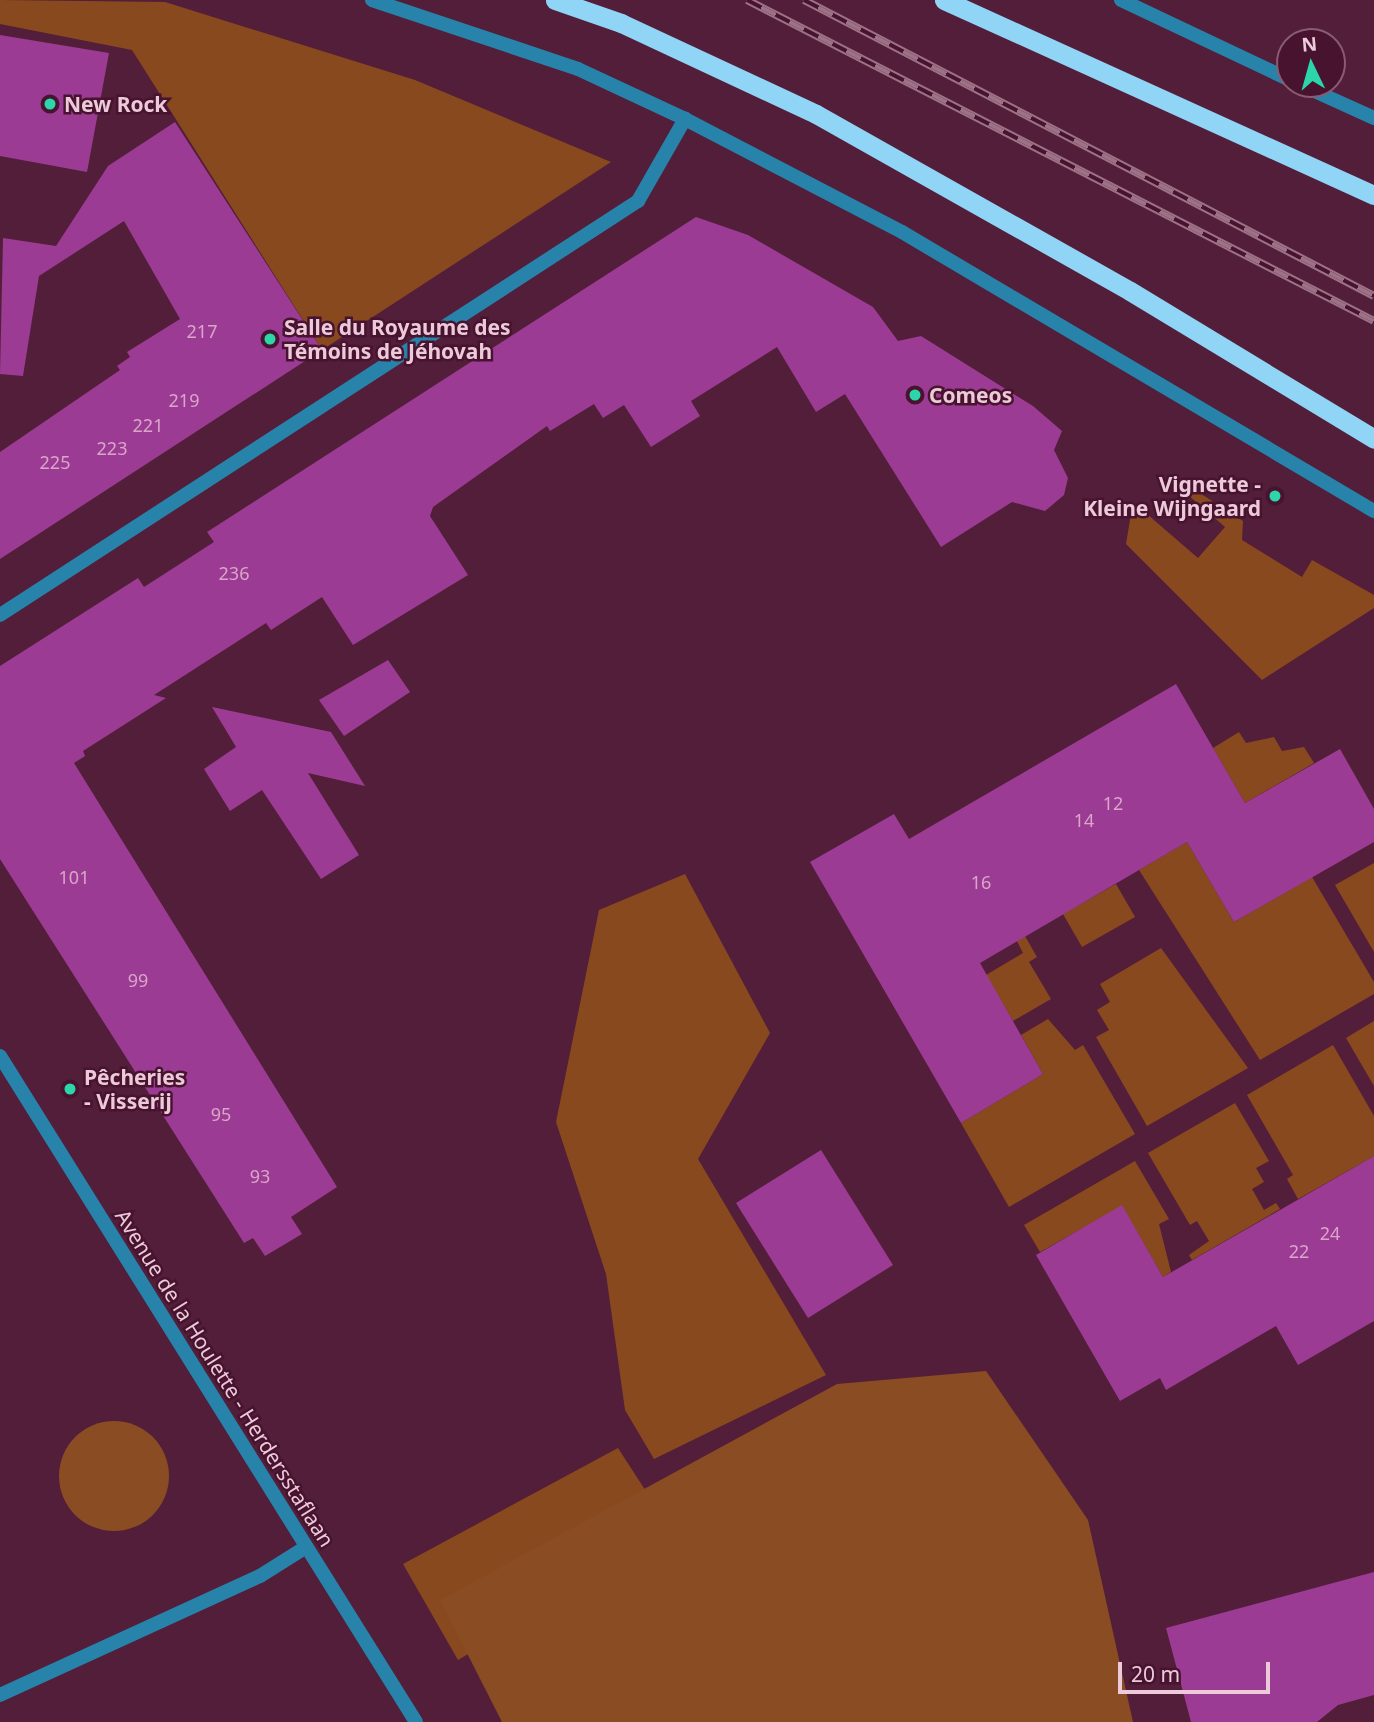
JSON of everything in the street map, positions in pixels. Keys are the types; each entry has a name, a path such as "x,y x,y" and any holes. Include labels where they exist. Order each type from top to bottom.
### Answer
{"highway":[{"path":"555,0 621,23 816,114 1374,439"},
{"path":"944,0 1374,195"}],"street":[{"path":"372,0 578,69 685,119 902,232 1374,512"},
{"path":"1121,0 1276,73"},
{"path":"1330,98 1374,118"},
{"path":"0,615 638,201 685,119"},
{"name":"Avenue de la Houlette - Herdersstaflaan","path":"0,1056 416,1722"},
{"path":"0,1695 260,1576 306,1547"}],"shaded area":[{"path":"0,0 165,2 415,80 611,162 322,350 132,50 0,24"},
{"path":"1186,484 1243,521 1242,540 1302,577 1312,560 1374,595 1374,608 1262,680 1126,544 1133,502 1198,558 1225,527 1180,488"},
{"path":"1239,732 1246,743 1274,737 1282,751 1304,747 1314,763 1245,803 1213,748"},
{"path":"1187,842 1234,922 1312,877 1374,982 1374,994 1260,1060 1139,870"},
{"path":"1374,863 1374,952 1335,885"},
{"path":"685,874 770,1033 698,1159 826,1375 654,1459 625,1410 606,1274 556,1122 599,910"},
{"path":"1116,884 1135,917 1082,947 1063,914"},
{"path":"1025,936 1037,957 1029,962 1051,999 1013,1021 986,975 1023,953 1017,941"},
{"path":"1161,948 1248,1068 1147,1126 1096,1037 1109,1030 1097,1010 1110,1002 1100,984"},
{"path":"1048,1019 1075,1050 1083,1045 1135,1134 1009,1207 961,1123 1043,1074 1021,1035"},
{"path":"1374,1021 1374,1086 1346,1038"},
{"path":"1333,1045 1374,1116 1374,1156 1298,1199 1287,1179 1293,1175 1247,1095"},
{"path":"1235,1103 1269,1161 1256,1168 1264,1182 1252,1189 1264,1210 1276,1203 1280,1209 1192,1260 1189,1255 1209,1241 1197,1221 1190,1225 1148,1153"},
{"path":"1135,1161 1169,1219 1159,1224 1171,1272 1163,1277 1122,1206 1040,1252 1024,1225"},
{"path":"986,1371 1088,1520 1133,1722 502,1722 440,1600 837,1384"},
{"path":"114,1421 135,1425 153,1437 165,1455 169,1476 165,1497 153,1515 135,1527 114,1531 93,1527 75,1515 63,1497 59,1476 63,1455 75,1437 93,1425"},
{"path":"618,1448 737,1632 497,1637 458,1660 403,1564"}],"building":[{"name":"New Rock","path":"0,35 109,53 87,172 0,156"},
{"path":"175,122 322,350 0,559 0,452 120,370 117,366 130,357 127,352 180,319 124,221 39,276 23,376 0,374 3,238 56,246 108,166"},
{"path":"696,217 748,235 873,307 898,341 921,336 1033,406 1062,431 1054,450 1068,478 1064,495 1045,511 1012,502 941,547 845,394 816,412 777,347 691,401 700,416 651,447 624,405 603,418 594,404 550,431 547,426 433,507 430,516 468,575 353,645 322,597 271,630 266,623 154,695 166,698 83,751 85,756 74,763 337,1187 291,1217 302,1234 265,1256 253,1238 244,1243 0,859 0,666 138,578 144,587 214,542 207,532"},
{"path":"388,660 410,692 344,736 319,700"},
{"path":"1176,684 1245,803 1340,749 1374,809 1374,842 1234,922 1187,842 980,963 1043,1074 961,1123 810,862 894,814 909,839"},
{"path":"212,707 331,732 365,786 308,773 359,855 321,879 262,790 230,811 204,769 236,747"},
{"path":"821,1150 893,1265 808,1318 736,1203"},
{"path":"1374,1156 1374,1321 1298,1365 1276,1326 1166,1390 1160,1378 1120,1401 1036,1255 1122,1205 1163,1277"},
{"path":"1374,1572 1374,1695 1338,1705 1317,1722 1191,1722 1166,1628"}],"railway":[{"path":"747,0 1374,321"},
{"path":"804,0 1374,296"}],"place":[{"name":"New Rock","path":"50,104"},
{"name":"Salle du Royaume des Témoins de Jéhovah","path":"270,339"},
{"name":"Comeos","path":"915,395"},
{"name":"Vignette - Kleine Wijngaard","path":"1275,496"},
{"name":"Pêcheries - Visserij","path":"70,1089"}]}
